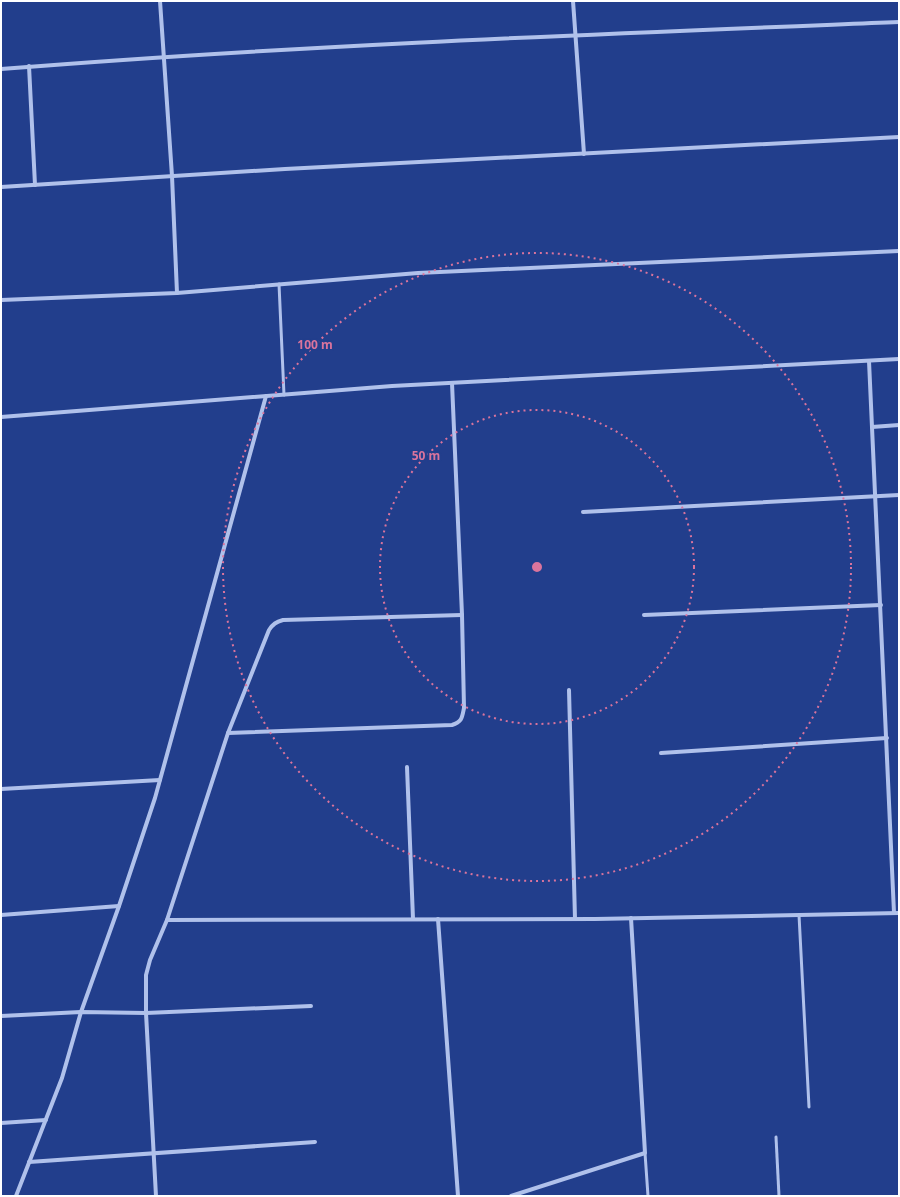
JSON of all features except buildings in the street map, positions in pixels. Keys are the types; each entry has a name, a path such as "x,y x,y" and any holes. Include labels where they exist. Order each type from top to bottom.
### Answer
{"street":[{"path":"160,1 172,176 177,293"},
{"path":"573,1 584,154"},
{"path":"1,68 164,56 576,35 899,22"},
{"path":"29,66 35,185"},
{"path":"1,187 285,169 899,137"},
{"path":"1,300 177,293 418,273 899,251"},
{"path":"1,417 284,394 452,383 899,359"},
{"path":"870,361 894,913"},
{"path":"228,733 452,725 459,723 462,718 464,708 462,614 452,383"},
{"path":"16,1196 62,1078 81,1012 119,906 155,798 266,396"},
{"path":"872,427 899,425"},
{"path":"582,512 899,495"},
{"path":"644,615 881,606"},
{"path":"156,1196 146,1013 146,975 150,960 167,920 228,733 269,630 272,625 283,620 462,614"},
{"path":"570,690 575,919"},
{"path":"662,753 887,738"},
{"path":"407,768 413,919"},
{"path":"1,789 160,780"},
{"path":"1,915 119,906"},
{"path":"167,920 575,919 899,913"},
{"path":"511,1196 645,1153 631,918"},
{"path":"438,919 458,1196"},
{"path":"1,1016 81,1012 146,1013 311,1006"},
{"path":"1,1123 46,1120"},
{"path":"29,1162 153,1152 315,1142"}],"lane":[{"path":"279,284 284,394"},
{"path":"798,915 809,1107"},
{"path":"776,1137 779,1196"},
{"path":"645,1153 648,1196"}]}
